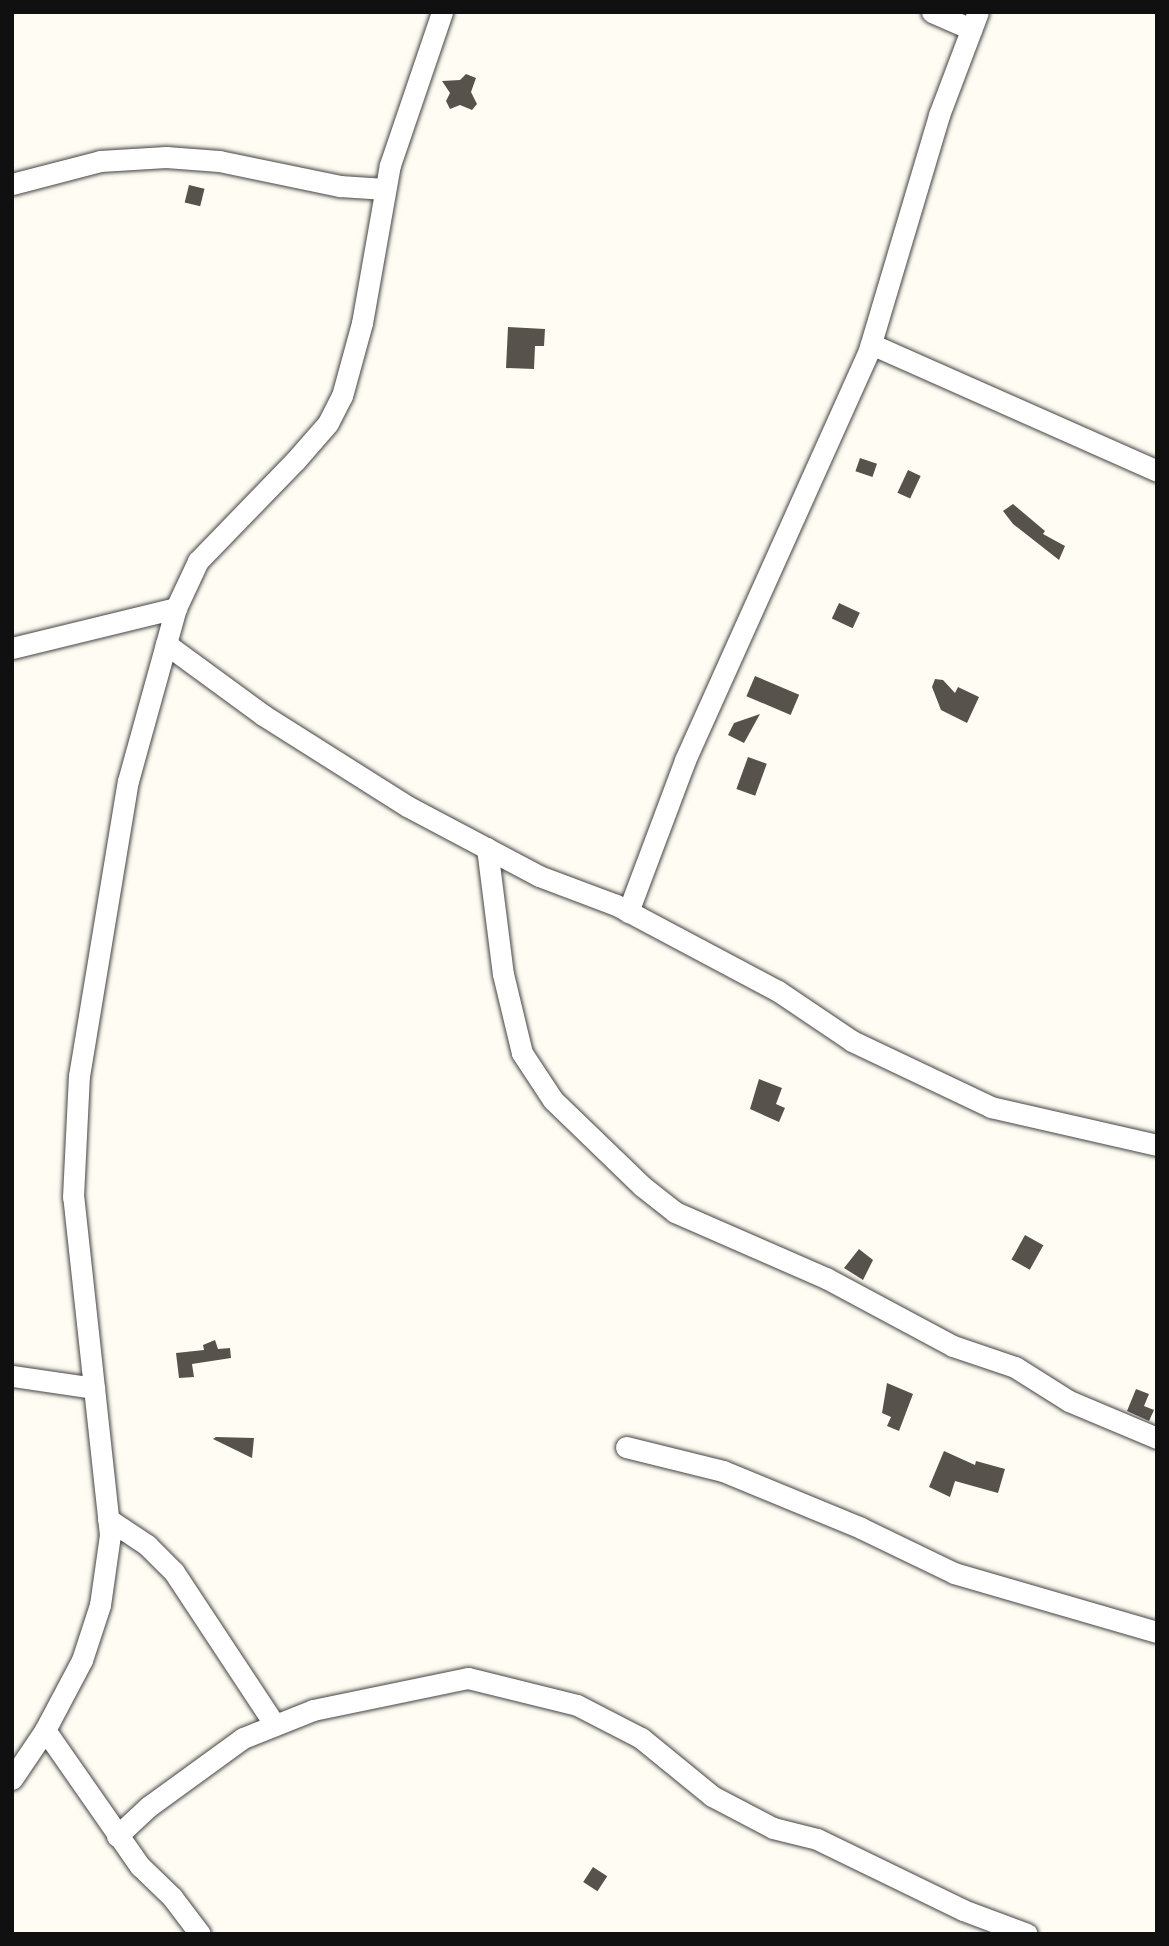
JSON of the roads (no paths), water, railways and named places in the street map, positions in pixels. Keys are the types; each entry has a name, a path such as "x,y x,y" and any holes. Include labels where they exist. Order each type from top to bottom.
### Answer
{"street":[{"path":"12,1779 45,1730 82,1660 100,1605 108,1519 73,1197 79,1076 128,781 176,608 198,561 295,461 328,423 342,396 360,333 385,190 408,102 442,12"},
{"path":"628,912 685,760 871,344 939,115 974,21 932,12"},
{"path":"12,184 100,161 155,156 219,161 350,187 385,190"},
{"path":"871,344 1157,471"},
{"path":"12,648 176,608"},
{"path":"166,644 274,722 407,806 539,876 628,912 778,991 852,1041 991,1107 1157,1145"},
{"path":"487,848 503,974 522,1053 553,1100 642,1186 675,1212 827,1278 953,1346 1014,1367 1088,1410 1157,1438"},
{"path":"12,1376 94,1388"},
{"path":"626,1447 723,1471 861,1528 954,1573 1157,1632"},
{"path":"108,1519 147,1545 174,1572 275,1726"},
{"path":"117,1836 148,1807 243,1738 313,1710 468,1678 577,1705 641,1738 712,1796 773,1828 817,1839 963,1910 1027,1934"},
{"path":"45,1730 117,1836 200,1934"}]}
